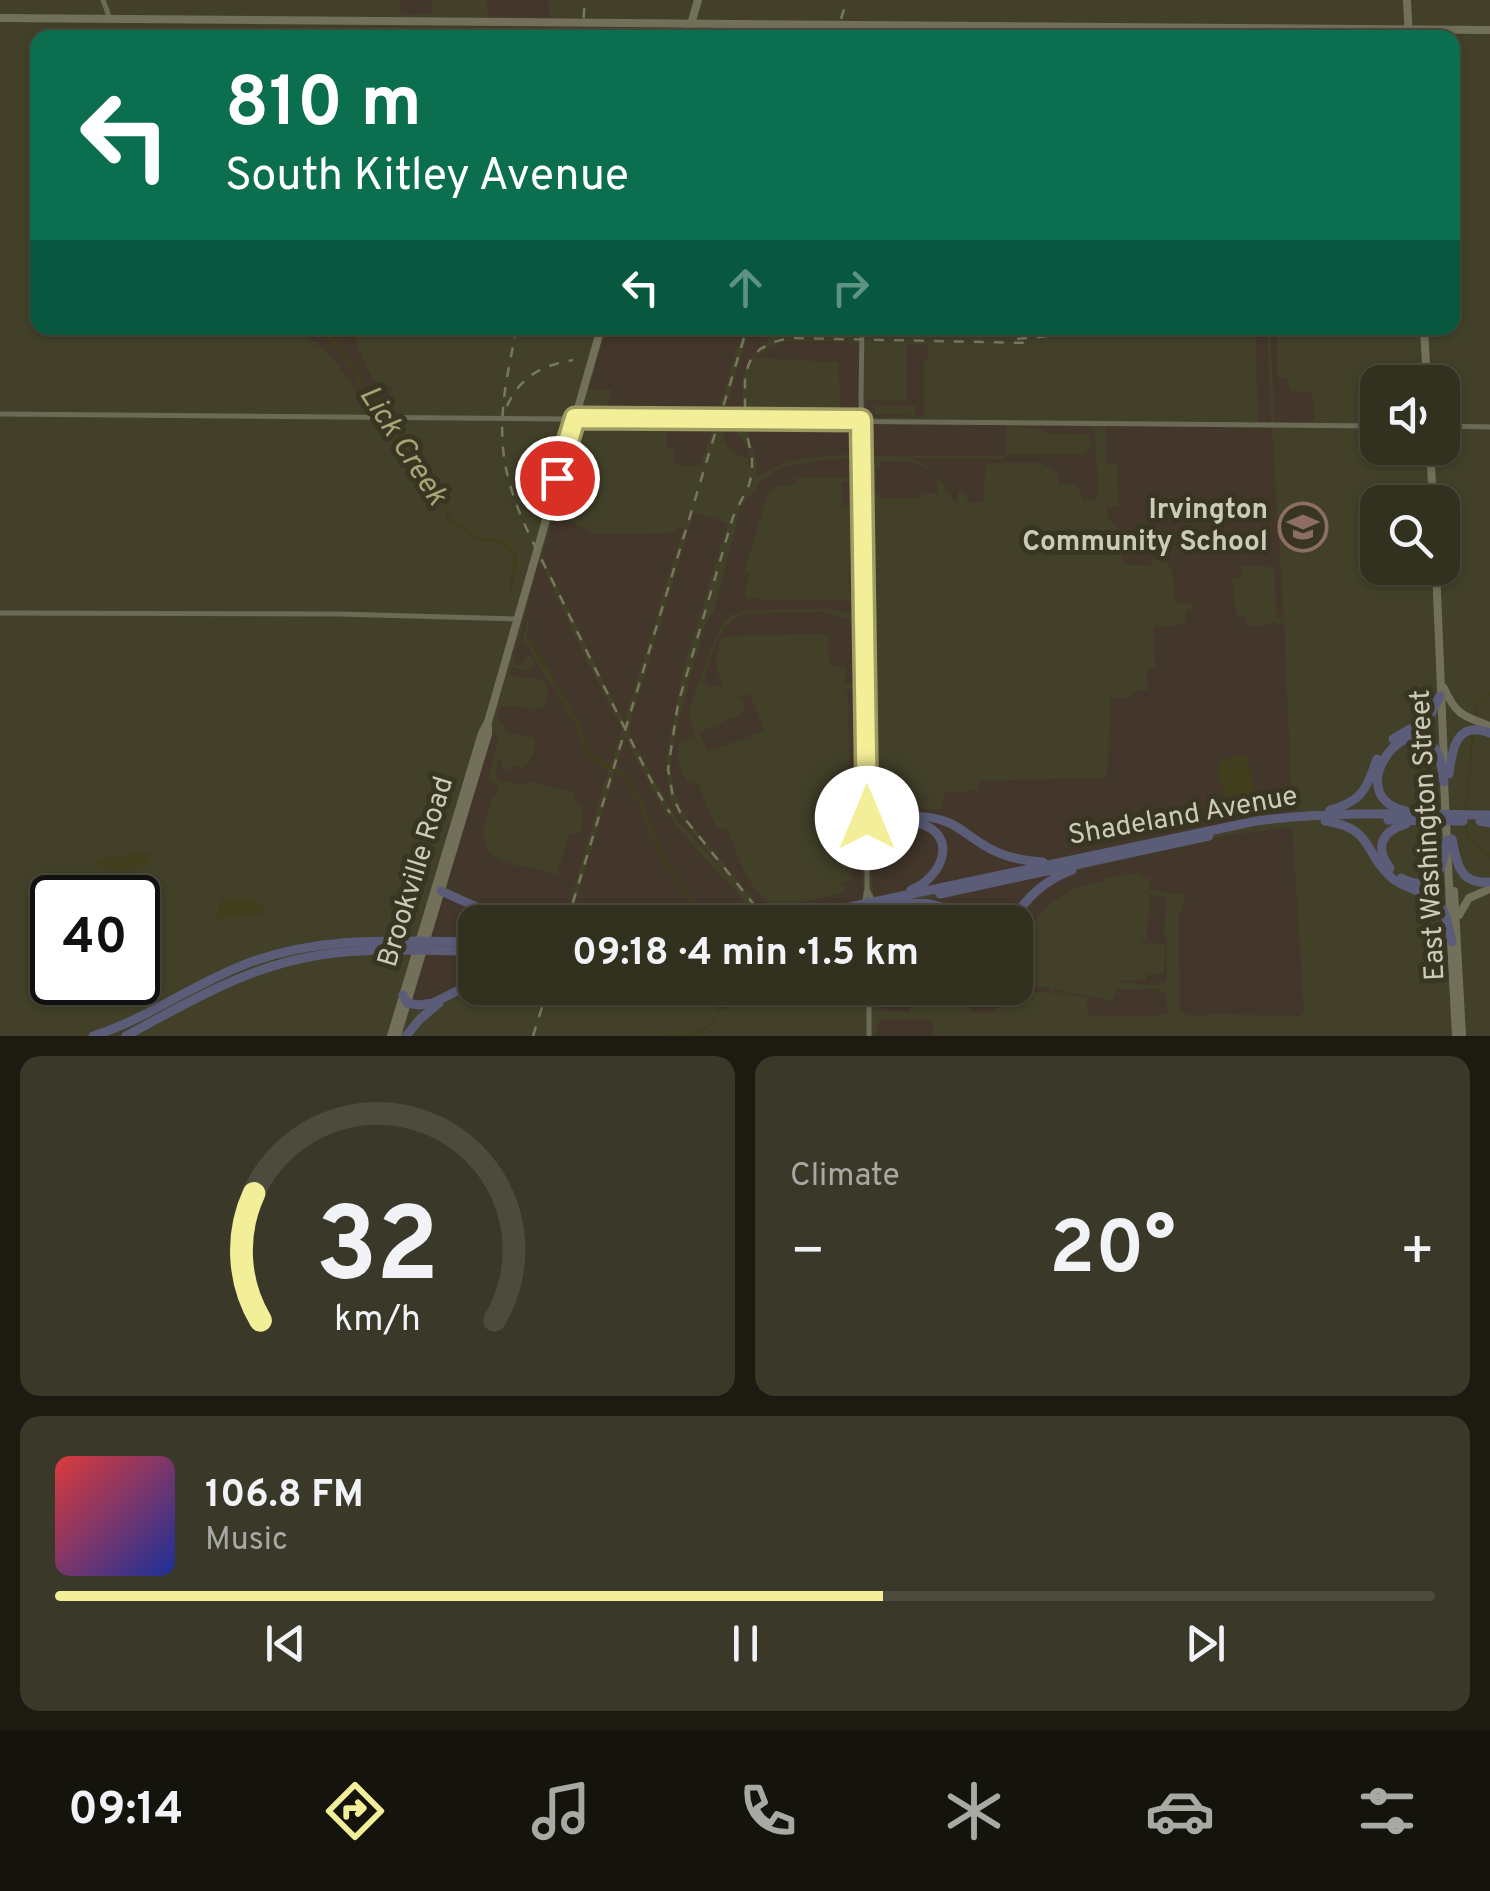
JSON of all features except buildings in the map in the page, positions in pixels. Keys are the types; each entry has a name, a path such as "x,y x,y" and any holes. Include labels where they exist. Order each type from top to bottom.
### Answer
{"highway":[{"path":"1314,815 1358,797 1367,787 1384,749 1397,736 1429,718 1442,692"},
{"path":"1446,778 1460,736 1474,729 1490,729"},
{"path":"1430,818 1400,810 1384,800 1378,785 1383,761 1402,740 1422,738 1436,750 1446,778"},
{"path":"867,804 871,812 884,820 929,828 940,841 942,856 938,870 928,882 885,903"},
{"name":"Shadeland Avenue","path":"885,903 1265,820 1314,815 1486,818"},
{"path":"1430,818 1390,831 1382,845 1386,864 1408,882 1428,882 1440,871 1449,835"},
{"name":"Shadeland Avenue","path":"885,903 1237,830 1325,821 1430,818"},
{"path":"867,820 937,819 954,825 999,854 1056,863"},
{"path":"868,849 884,820"},
{"path":"1325,821 1356,831 1391,878 1436,901 1445,914 1452,942"},
{"path":"1449,835 1464,874 1490,885"},
{"path":"1024,905 1048,882 1099,860"},
{"path":"440,886 473,905"},
{"path":"874,905 922,902 938,905"},
{"path":"92,1036 134,1020 226,972 290,950 356,941 458,942"},
{"path":"126,1036 223,985 283,963 354,951 458,951"},
{"path":"405,999 427,1004 458,991"},
{"path":"406,1036 420,1019 452,994"}],"main road":[{"path":"689,30 698,0"},
{"path":"1408,0 1409,30"},
{"path":"0,18 1132,30"},
{"path":"1460,31 1490,30"},
{"name":"Brookville Road","path":"394,1036 488,734 488,722 599,335"},
{"path":"1424,335 1426,365"},
{"name":"East Washington Street","path":"1437,585 1459,1036"},
{"path":"1442,692 1458,713 1490,729"},
{"name":"East Washington Street","path":"1449,835 1457,929 1459,1036"},
{"path":"1457,929 1466,901 1490,885"}],"street":[{"path":"103,0 110,19"},
{"path":"862,335 871,905"},
{"path":"0,414 1360,426"},
{"path":"1460,426 1490,426"},
{"path":"0,612 518,619"},
{"path":"869,1036 870,1005"}],"shaded area":[{"path":"400,0 431,0 433,14 402,15"},
{"path":"487,0 548,0 550,18 488,16"},
{"path":"299,335 354,335 374,382 392,388 386,412 368,413 338,365"},
{"name":"Lick Creek","path":"324,335 329,335 347,355 384,426 433,483 440,494 449,517 476,535 505,542 514,550 517,561 512,598 513,553 500,543 478,540 447,519 442,500 386,435 340,352"},
{"path":"604,335 742,335 716,415 605,414 612,390 589,389"},
{"path":"748,335 768,336 769,341 752,356 744,374 743,417 723,417"},
{"path":"986,335 1041,335 1024,337"},
{"path":"1255,335 1267,335 1271,422 1258,422"},
{"path":"1270,335 1277,335 1277,377 1288,378 1289,391 1312,392 1314,420 1275,422"},
{"path":"786,341 861,343 858,416 813,416 810,412 809,409 840,408 839,362 755,358"},
{"path":"928,344 928,360 924,361 924,418 915,417 916,406 875,406 875,414 911,417 868,417 868,399 907,401 907,345"},
{"path":"667,422 715,423 701,465 674,465 674,448 667,447"},
{"path":"758,423 854,424 858,428 858,455 805,459 756,478 756,460 747,428"},
{"path":"728,424 748,448 751,467 749,459 727,447 724,437"},
{"path":"874,424 1006,425 1006,455 1085,455 1092,445 1088,434 1011,427 1088,426 1095,431 1098,497 1083,501 1077,485 1058,484 1058,472 1041,463 985,463 984,502 968,503 966,492 958,492 955,503 931,470 909,458 1006,456 866,456 866,429"},
{"path":"1106,428 1272,428 1284,621 1277,617 1274,567 1242,566 1242,578 1232,579 1236,615 1245,615 1246,625 1284,623 1292,814 1233,822 1048,860 1002,852 959,825 879,815 875,803 882,803 883,810 943,809 944,792 978,791 978,781 1103,778 1107,774 1111,698 1130,699 1131,692 1148,690 1147,669 1155,667 1154,627 1185,624 1186,611 1192,611 1192,604 1174,600 1172,572 1166,563 1151,559 1152,565 1127,565 1122,560 1123,533 1109,520 1106,507 1118,506 1117,465 1106,464"},
{"path":"857,458 858,475 795,478 796,484 779,486 768,493 746,565 745,571 750,574 744,590 746,597 857,600 861,612 857,615 829,609 747,610 731,615 719,629 688,711 695,738 679,742 676,757 687,782 697,781 715,825 727,828 751,883 771,905 759,905 690,823 675,795 671,762 678,722 706,622 714,611 741,506 758,483 774,472 814,461"},
{"path":"880,461 925,468 938,478 938,493 921,493 921,498 879,498 876,469 880,468"},
{"path":"854,481 859,485 860,532 852,534 852,510 842,507 841,482"},
{"path":"694,512 728,523 682,674 666,759 670,799 723,871 677,820 628,732"},
{"path":"555,514 595,534 671,533 684,526 624,722 542,555"},
{"path":"855,540 860,543 861,591 855,596 849,593 849,559"},
{"path":"538,563 622,729 611,766 595,757 545,662 527,637 527,620 523,641 589,753 609,768 569,905 478,905 454,894 447,882 495,733 499,736 489,777 498,786 482,834 494,857 557,875 569,833 580,834 582,811 574,793 530,781 517,785 495,775 498,759 503,759 501,769 509,771 511,765 522,768 535,751 533,737 506,733 497,716 500,706 543,709 548,694 542,680 509,673 513,667 526,672 534,668 533,658 527,655 522,665 513,661"},
{"path":"822,612 860,622 858,684 845,684 845,666 829,666 828,634 730,636 721,640 716,658 723,686 708,687 703,682 717,642 736,618 745,614"},
{"path":"527,620 527,637 575,714 588,748 598,760 623,772 631,781 669,866 695,905 662,860 627,779 593,760 526,640"},
{"path":"845,689 860,691 862,785 859,815 841,817 839,814 850,810"},
{"path":"750,695 765,730 709,752 699,732 740,715 744,711 743,698 736,696"},
{"path":"625,737 658,800 680,831 748,905 695,905 664,856 640,797 616,768"},
{"path":"1245,755 1256,803 1227,809 1219,762"},
{"path":"615,770 632,786 662,860 692,905 575,905"},
{"path":"915,821 938,821 1028,865 923,888 936,876 941,840"},
{"path":"916,826 938,843 940,858 936,868 918,882 873,897 872,860 879,834 885,827"},
{"path":"1292,826 1304,1011 1301,1016 1205,1016 1180,1012 1179,915 1184,895 1149,890 1149,878 1141,878 1140,872 1104,878 1074,889 1052,903 1033,923 1033,905 1027,905 1068,873 1223,836"},
{"path":"842,827 861,828 863,899 838,905 789,905 844,893 843,883 852,880 851,831 842,831"},
{"path":"149,852 146,864 134,869 103,869 94,859"},
{"path":"1062,869 1027,905 937,905 931,899"},
{"path":"443,894 469,905 458,905 458,938 430,937"},
{"path":"1150,894 1166,898 1167,977 1164,983 1154,985 1122,982 1146,980 1147,974 1164,974 1165,944 1141,943 1147,939"},
{"path":"225,898 255,898 264,909 263,914 218,920 215,917"},
{"path":"426,954 458,954 458,987 426,1002 410,1000"},
{"path":"1033,987 1049,987 1050,991 1056,989 1112,1001 1118,989 1159,989 1166,995 1168,1012 1153,1016 1091,1016 1087,997 1033,992"},
{"path":"877,1005 911,1005 909,1012 877,1009"},
{"path":"999,1005 992,1013 971,1012 970,1007"},
{"path":"879,1020 933,1020 933,1036 875,1036"}],"waterway":[{"path":"1475,717 1476,705 1490,694"},
{"path":"1466,810 1473,733"},
{"path":"1466,824 1468,839 1490,856"},
{"path":"717,1012 730,1005"},
{"path":"690,1036 708,1027 715,1017"},
{"path":"665,1036 682,1036"}],"railway":[{"path":"583,30 585,0"},
{"path":"838,30 847,0"},
{"path":"516,335 502,424 504,457 513,494 535,547 670,813"},
{"path":"572,905 745,335"},
{"path":"1017,339 1062,335"},
{"path":"754,905 681,814 668,769 678,704 733,517 752,473 745,425 745,375 750,361 760,349 789,338 1031,343"},
{"path":"507,406 518,387 533,374 573,360"},
{"path":"533,1036 543,1005"}],"place":[{"name":"Irvington Community School","path":"1303,527"}],"route":[{"path":"557,478 575,418 861,420 867,818"}]}
